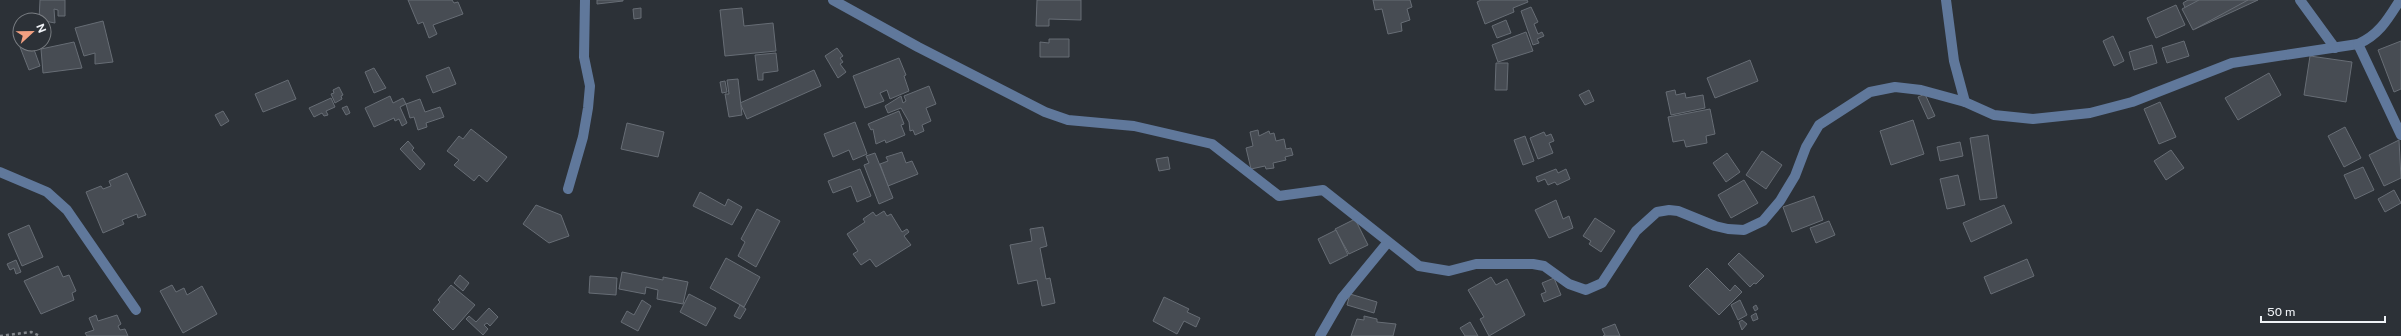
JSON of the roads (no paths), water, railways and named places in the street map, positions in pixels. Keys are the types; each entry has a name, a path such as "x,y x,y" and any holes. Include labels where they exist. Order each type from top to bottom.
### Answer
{"street":[{"path":"568,189 583,137 590,86 584,57 585,0"},
{"path":"833,0 918,47 1045,112 1068,120 1134,126 1212,144 1279,196 1323,190 1419,266 1435,270 1449,271 1484,264 1533,264 1544,266 1569,284 1586,290 1598,287 1602,283 1636,231 1656,212 1670,210 1678,211 1716,226 1728,229 1744,230 1763,221 1780,202 1795,176 1806,147 1819,125 1870,92 1901,88 1921,90 1966,102 1994,115 2033,118 2090,113 2132,102 2232,63 2358,44 2372,38 2386,22 2400,0"},
{"path":"1946,0 1954,61 1966,102"},
{"path":"2300,0 2335,48"},
{"path":"2358,44 2401,135"},
{"path":"0,172 47,192 67,210 136,310"},
{"path":"1320,336 1342,298 1388,242"}]}
